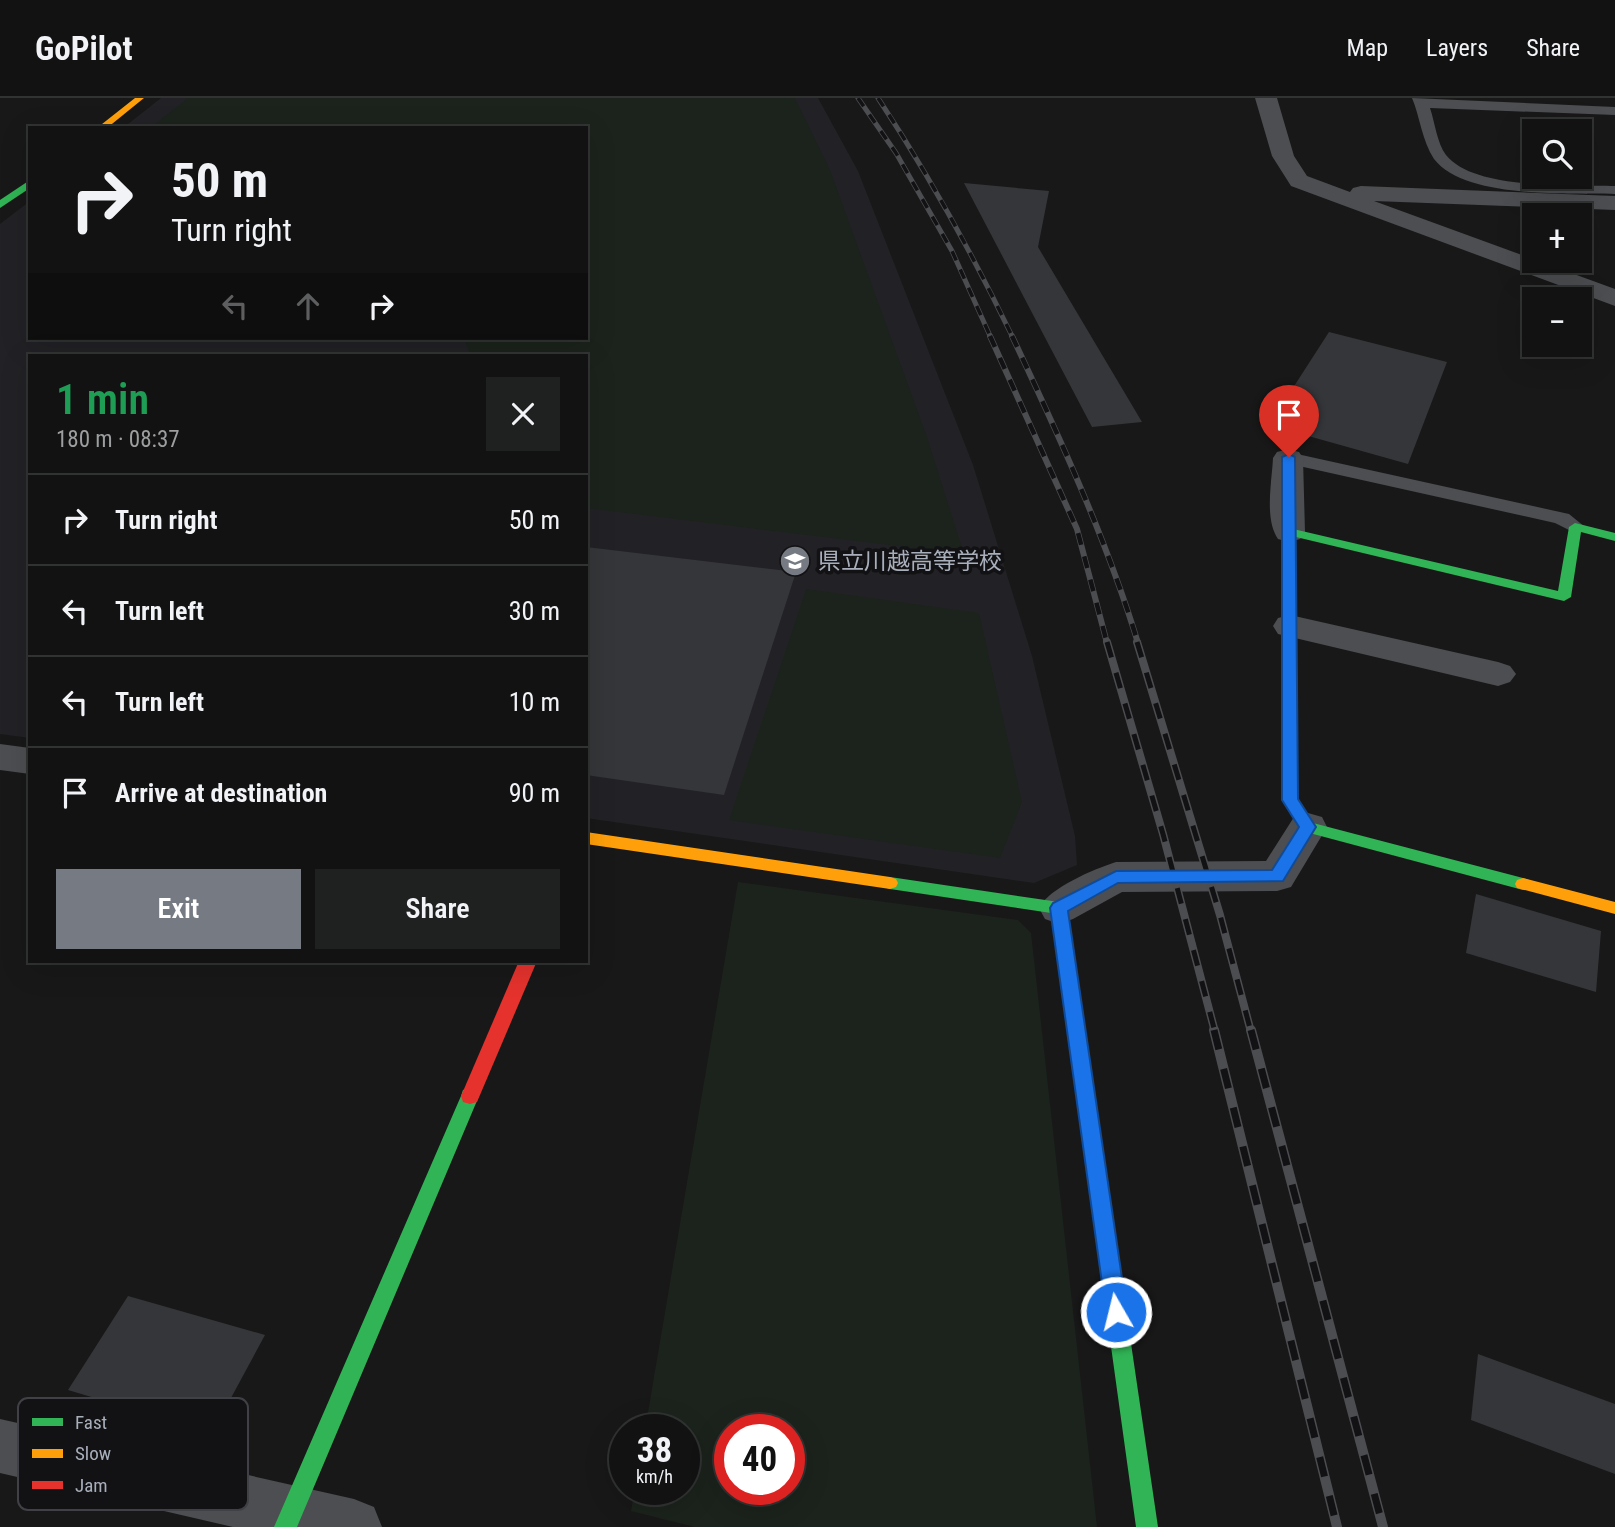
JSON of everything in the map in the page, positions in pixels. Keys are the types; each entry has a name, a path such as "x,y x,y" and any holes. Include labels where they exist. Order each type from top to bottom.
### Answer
{"street":[{"path":"104,126 140,98"},
{"path":"1266,98 1283,156 1299,181 1615,298"},
{"path":"0,205 28,184"},
{"path":"1324,191 1615,203"},
{"path":"1289,457 1287,513 1290,800 1308,827 1615,908"},
{"path":"1289,532 1564,597 1575,527 1615,537"},
{"path":"1290,626 1498,674"},
{"path":"0,757 28,761"},
{"path":"588,838 1059,908 1116,877 1277,876 1308,827"},
{"path":"1059,908 1147,1527"},
{"path":"288,1520 527,963"},
{"path":"0,1446 18,1451"},
{"path":"248,1510 288,1520 354,1527"}],"lane":[{"path":"1615,111 1421,101 1441,158 1464,173 1517,186 1615,190"},
{"path":"1289,457 1562,518 1575,527"}],"shaded area":[{"name":"県立川越高等学校","path":"161,98 818,98 858,171 973,465 1032,656 1075,836 1077,865 1034,883 588,818 588,354 28,354 28,738 0,734 0,224 28,203 28,340 588,340 588,126 126,126"},
{"path":"188,98 795,98 830,170 927,437 964,554 588,508 588,354 470,354 465,340 588,340 588,126 153,126"},
{"path":"806,589 979,613 1022,802 1000,858 729,820"},
{"path":"738,882 1018,920 1031,933 1097,1527 695,1527 631,1511 632,1505 700,1505 700,1414 648,1414"}],"building":[{"path":"964,183 1049,191 1038,247 1142,422 1092,427"},
{"path":"1329,332 1447,362 1408,464 1269,425"},
{"path":"588,547 796,572 724,795 588,775"},
{"path":"1476,894 1601,931 1596,992 1466,953"},
{"path":"128,1296 265,1335 231,1398 95,1398 68,1390"},
{"path":"1478,1354 1615,1404 1615,1474 1471,1420"}],"railway":[{"path":"858,98 896,153 952,251 991,338"},
{"path":"878,98 950,216 1012,336"},
{"path":"990,336 1077,529 1107,643"},
{"path":"1012,336 1096,526 1138,643"},
{"path":"1107,642 1163,834 1215,1032"},
{"path":"1137,642 1220,915 1251,1032"},
{"path":"1214,1030 1337,1527"},
{"path":"1251,1030 1383,1527"}],"traffic: fast":[{"path":"0,205 28,184"},
{"path":"1523,884 1308,827 1290,800 1289,532 1564,597 1575,527 1615,537"},
{"path":"890,883 1059,908 1147,1527"},
{"path":"285,1527 470,1096"}],"traffic: slow":[{"path":"104,126 140,98"},
{"path":"588,838 890,883"},
{"path":"1523,884 1615,908"}],"traffic: jam":[{"path":"470,1096 527,963"}],"place":[{"name":"県立川越高等学校","path":"795,561"}],"route":[{"path":"1116,1312 1059,908 1116,877 1277,876 1308,827 1290,800 1287,513 1289,457"}]}
